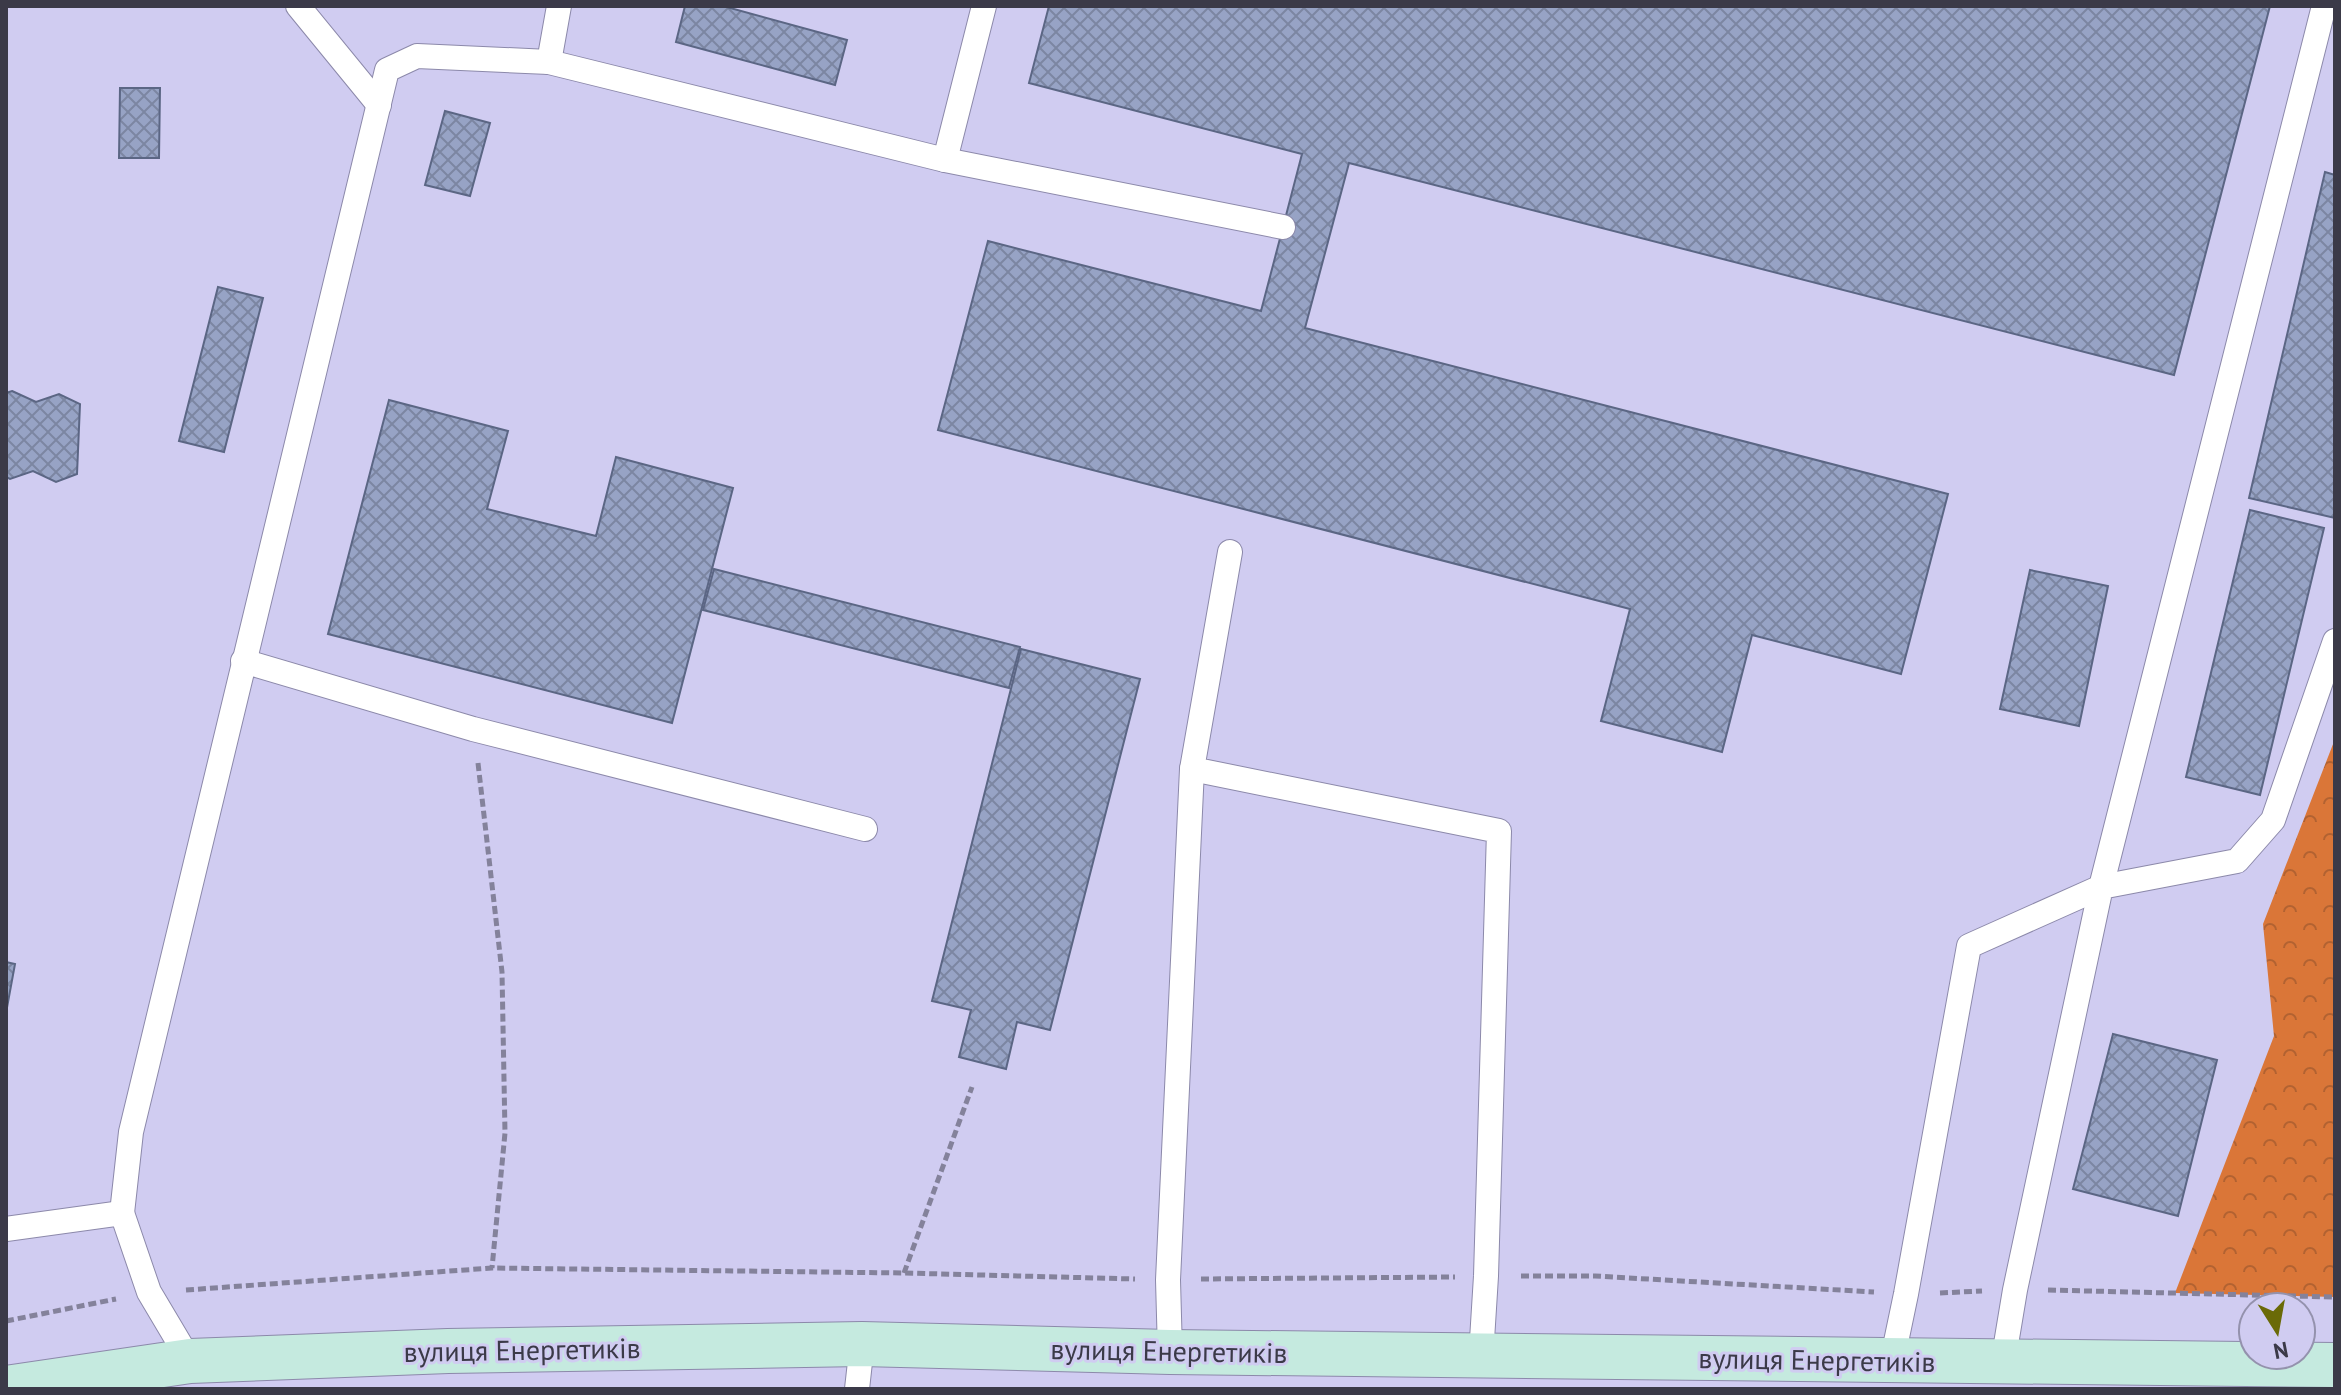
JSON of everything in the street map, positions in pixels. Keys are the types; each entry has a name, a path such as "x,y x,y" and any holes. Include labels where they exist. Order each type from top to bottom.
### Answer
{"main road":[{"name":"вулиця Енергетиків","path":"12,1388 190,1361 448,1351 862,1344 1170,1352 2335,1365"}],"lane":[{"path":"298,6 379,105"},
{"path":"549,62 559,6"},
{"path":"945,160 984,6"},
{"path":"2003,1362 2015,1290 2101,887 2324,6"},
{"path":"190,1361 149,1292 122,1213 131,1132 387,70 417,56 549,62 945,160 1283,227"},
{"path":"1170,1352 1168,1280 1192,769 1230,552"},
{"path":"1892,1361 1969,946 2101,887 2237,861 2273,820 2335,641"},
{"path":"243,661 473,729 865,829"},
{"path":"1192,769 1499,831 1481,1356"},
{"path":"6,1229 122,1213"},
{"path":"857,1389 862,1344"}],"path":[{"path":"473,729 502,972 505,1133 492,1268"},
{"path":"904,1273 972,1087"}],"green space":[{"path":"2335,739 2335,1297 2317,1297 2317,1291 2237,1291 2237,1295 2175,1293 2274,1036 2263,924"}],"building":[{"path":"685,6 723,6 847,40 835,85 676,42"},
{"path":"1049,6 2270,6 2174,375 1349,163 1305,328 1948,494 1901,674 1752,635 1722,752 1601,721 1630,609 938,430 988,241 1261,311 1283,227 1302,154 1029,83"},
{"path":"120,88 160,88 159,158 119,158"},
{"path":"445,111 490,123 470,196 425,185"},
{"path":"2325,172 2335,175 2335,518 2249,498"},
{"path":"218,287 263,298 224,452 179,441"},
{"path":"12,391 36,402 59,394 80,404 77,474 56,482 33,471 10,479 6,477 6,393"},
{"path":"389,400 508,431 487,509 596,536 616,457 733,488 672,723 328,634"},
{"path":"2250,510 2324,528 2260,795 2186,777"},
{"path":"714,569 1020,647 1009,688 703,610"},
{"path":"2030,570 2108,586 2079,726 2000,709"},
{"path":"1021,649 1140,679 1050,1030 1017,1022 1006,1069 959,1057 971,1010 932,1001"},
{"path":"6,962 15,964 6,1013"},
{"path":"2113,1034 2217,1060 2178,1216 2073,1189"}]}
